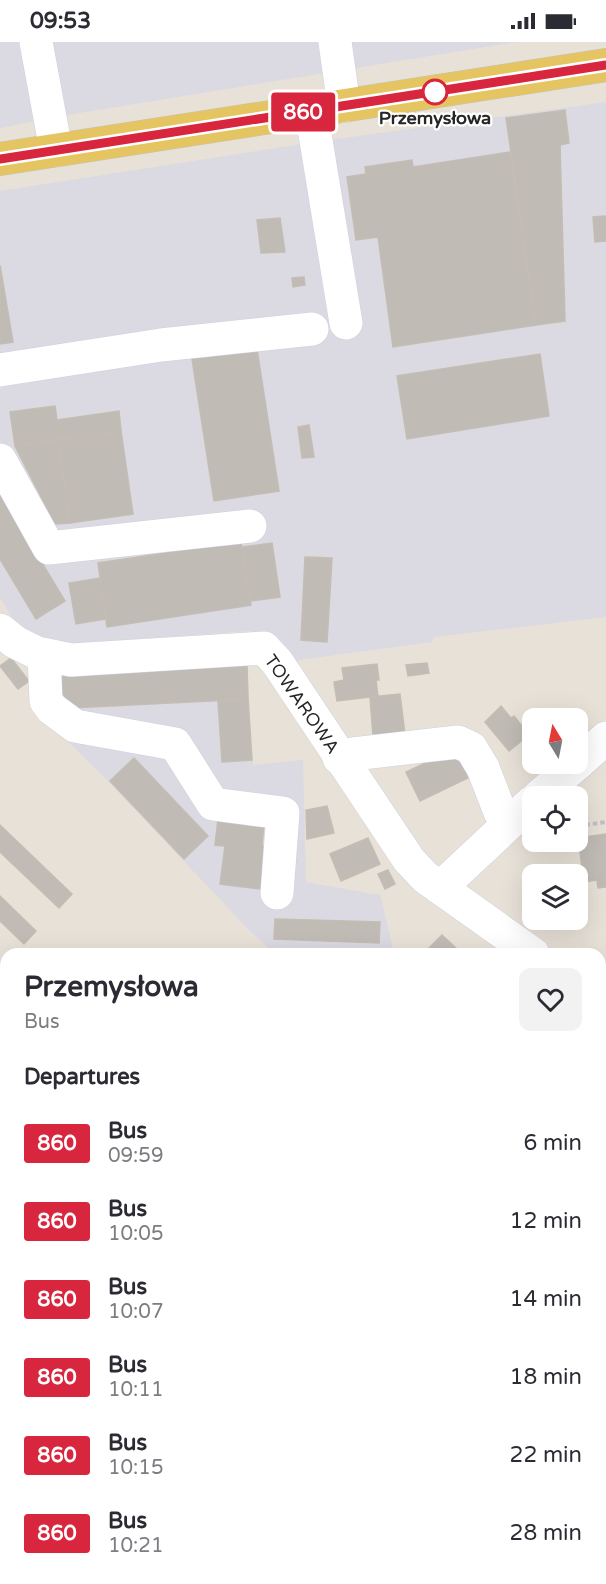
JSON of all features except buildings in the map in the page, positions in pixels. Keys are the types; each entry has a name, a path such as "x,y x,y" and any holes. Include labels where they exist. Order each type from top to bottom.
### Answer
{"main road":[{"path":"0,159 606,65"}],"street":[{"path":"36,42 56,150"},
{"path":"335,42 344,106"},
{"path":"311,111 346,323"},
{"path":"0,370 161,345 312,329"},
{"path":"0,460 49,548 250,526"},
{"name":"TOWAROWA","path":"0,630 22,646 44,655 80,660 264,648 277,662 409,860 425,877 525,948"},
{"path":"44,655 46,701 52,709 75,726 176,744 213,804 283,813 277,893"},
{"path":"588,754 606,738"},
{"path":"339,758 353,754 458,742 471,748 483,768 500,812 522,812"},
{"path":"551,786 564,774"},
{"path":"440,888 522,812"}],"path":[{"path":"588,825 606,822"}],"shaded area":[{"path":"0,42 516,42 67,115 0,128"},
{"path":"606,102 606,617 434,637 432,642 298,660 296,666 276,642 251,631 37,646 25,638 0,598 0,191 315,142"},
{"path":"247,665 253,765 303,760 306,882 380,894 393,948 268,948 109,782 44,718 60,699"}],"bus line":[{"name":"860","path":"0,159 606,65"}],"place":[{"name":"Przemysłowa","path":"435,92"}]}
